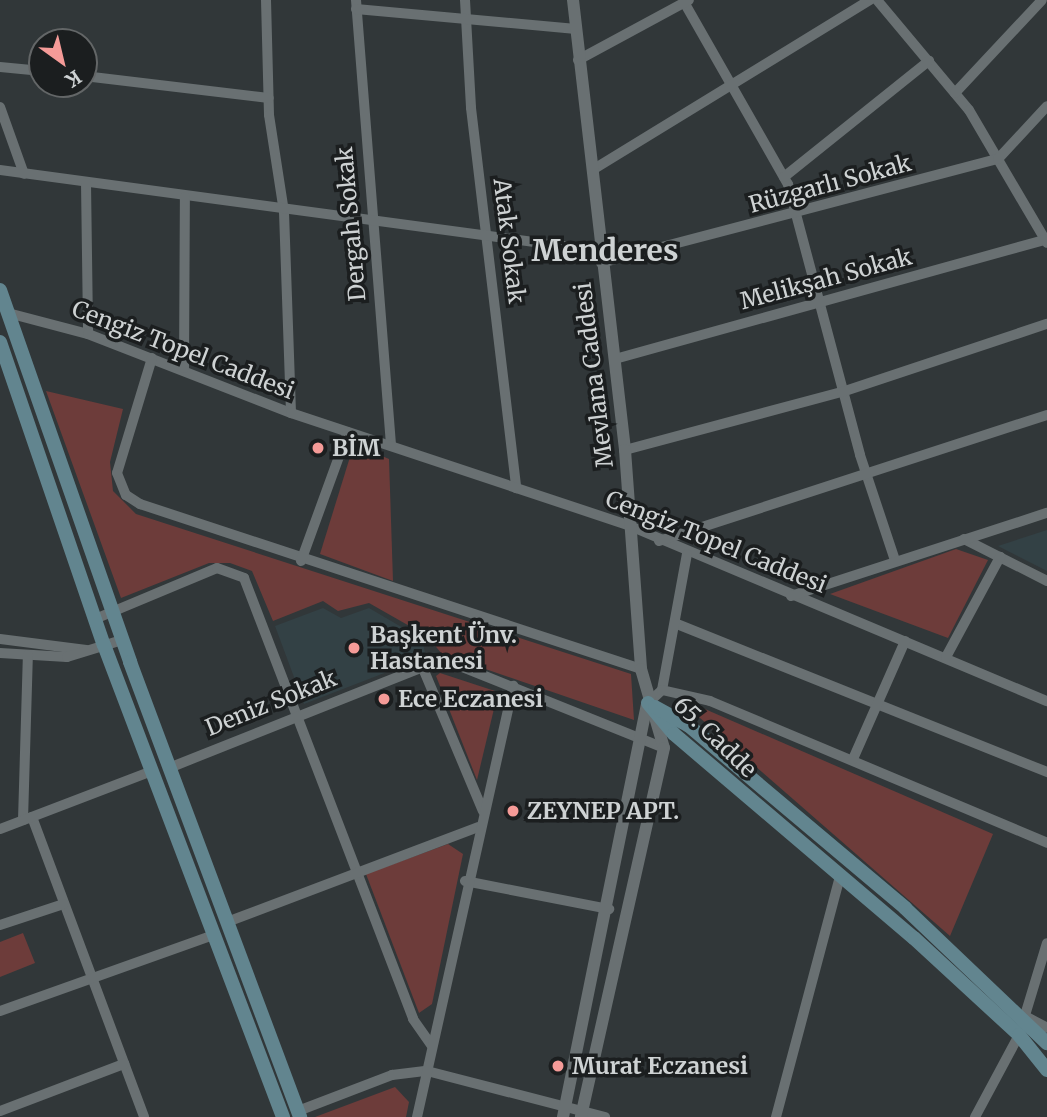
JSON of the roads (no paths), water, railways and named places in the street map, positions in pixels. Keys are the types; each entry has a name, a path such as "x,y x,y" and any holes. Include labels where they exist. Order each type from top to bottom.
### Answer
{"main road":[{"path":"0,342 104,645 282,1113 297,1110 122,640 4,310"},
{"name":"65. Cadde","path":"648,703 674,734 840,876 1019,1035 1047,1070"},
{"name":"65. Cadde","path":"648,703 688,725 1023,1015 1047,1043"}],"street":[{"path":"266,0 269,98 284,212 291,413"},
{"name":"Atak Sokak","path":"465,0 516,488"},
{"name":"Mevlana Caddesi","path":"573,0 625,450 641,669 648,703 664,748"},
{"path":"594,169 870,0"},
{"path":"877,0 955,93 1046,241"},
{"path":"955,93 1042,0"},
{"path":"578,60 687,1 784,177 797,216 842,393 895,560"},
{"path":"356,5 466,20 576,29"},
{"name":"Dergah Sokak","path":"356,5 391,444"},
{"path":"784,177 929,61"},
{"path":"0,66 28,69"},
{"path":"98,78 269,98"},
{"path":"998,159 1047,106"},
{"path":"0,107 24,174"},
{"name":"Rüzgarlı Sokak","path":"0,170 601,257 797,216 998,159"},
{"path":"86,183 88,334"},
{"path":"184,368 185,197"},
{"name":"Melikşah Sokak","path":"615,359 1046,241"},
{"name":"Cengiz Topel Caddesi","path":"4,310 88,334 184,368 291,413 391,444 630,526 687,554 946,657 1047,701"},
{"path":"625,450 842,393 1047,324"},
{"path":"152,358 118,458 126,495 301,561 641,669"},
{"path":"659,541 1047,415"},
{"path":"301,561 348,432"},
{"path":"791,596 895,560 1047,513"},
{"path":"964,539 1047,581"},
{"path":"565,1111 609,909 640,734 648,703 662,690 677,624 687,554"},
{"path":"946,657 1000,557"},
{"path":"95,619 218,568 231,571 252,591 413,1019 431,1045"},
{"path":"677,624 879,701 1047,772"},
{"path":"0,639 86,650"},
{"path":"0,653 67,657 122,640"},
{"path":"853,759 905,641"},
{"path":"28,655 27,818 64,904 144,1117"},
{"name":"Deniz Sokak","path":"169,768 298,713 422,666 455,664 640,734 664,748"},
{"path":"422,666 483,811"},
{"path":"417,1117 465,881 513,686"},
{"path":"662,690 710,702 853,759 1047,843"},
{"path":"581,1114 664,748"},
{"path":"0,829 152,771"},
{"path":"227,922 479,827"},
{"path":"776,1117 840,876"},
{"path":"465,881 609,909"},
{"path":"0,925 64,904"},
{"path":"0,1011 214,934"},
{"path":"975,1117 1019,1035 1047,943"},
{"path":"1023,1015 1047,1028"},
{"path":"0,1111 124,1064"},
{"path":"297,1110 392,1075 427,1071 565,1111 605,1117"}],"place":[{"name":"BİM","path":"318,448"},
{"name":"Başkent Ünv. Hastanesi","path":"354,648"},
{"name":"Ece Eczanesi","path":"384,699"},
{"name":"ZEYNEP APT.","path":"513,811"},
{"name":"Murat Eczanesi","path":"558,1066"}],"district":[{"name":"Menderes","path":"605,250"}]}
